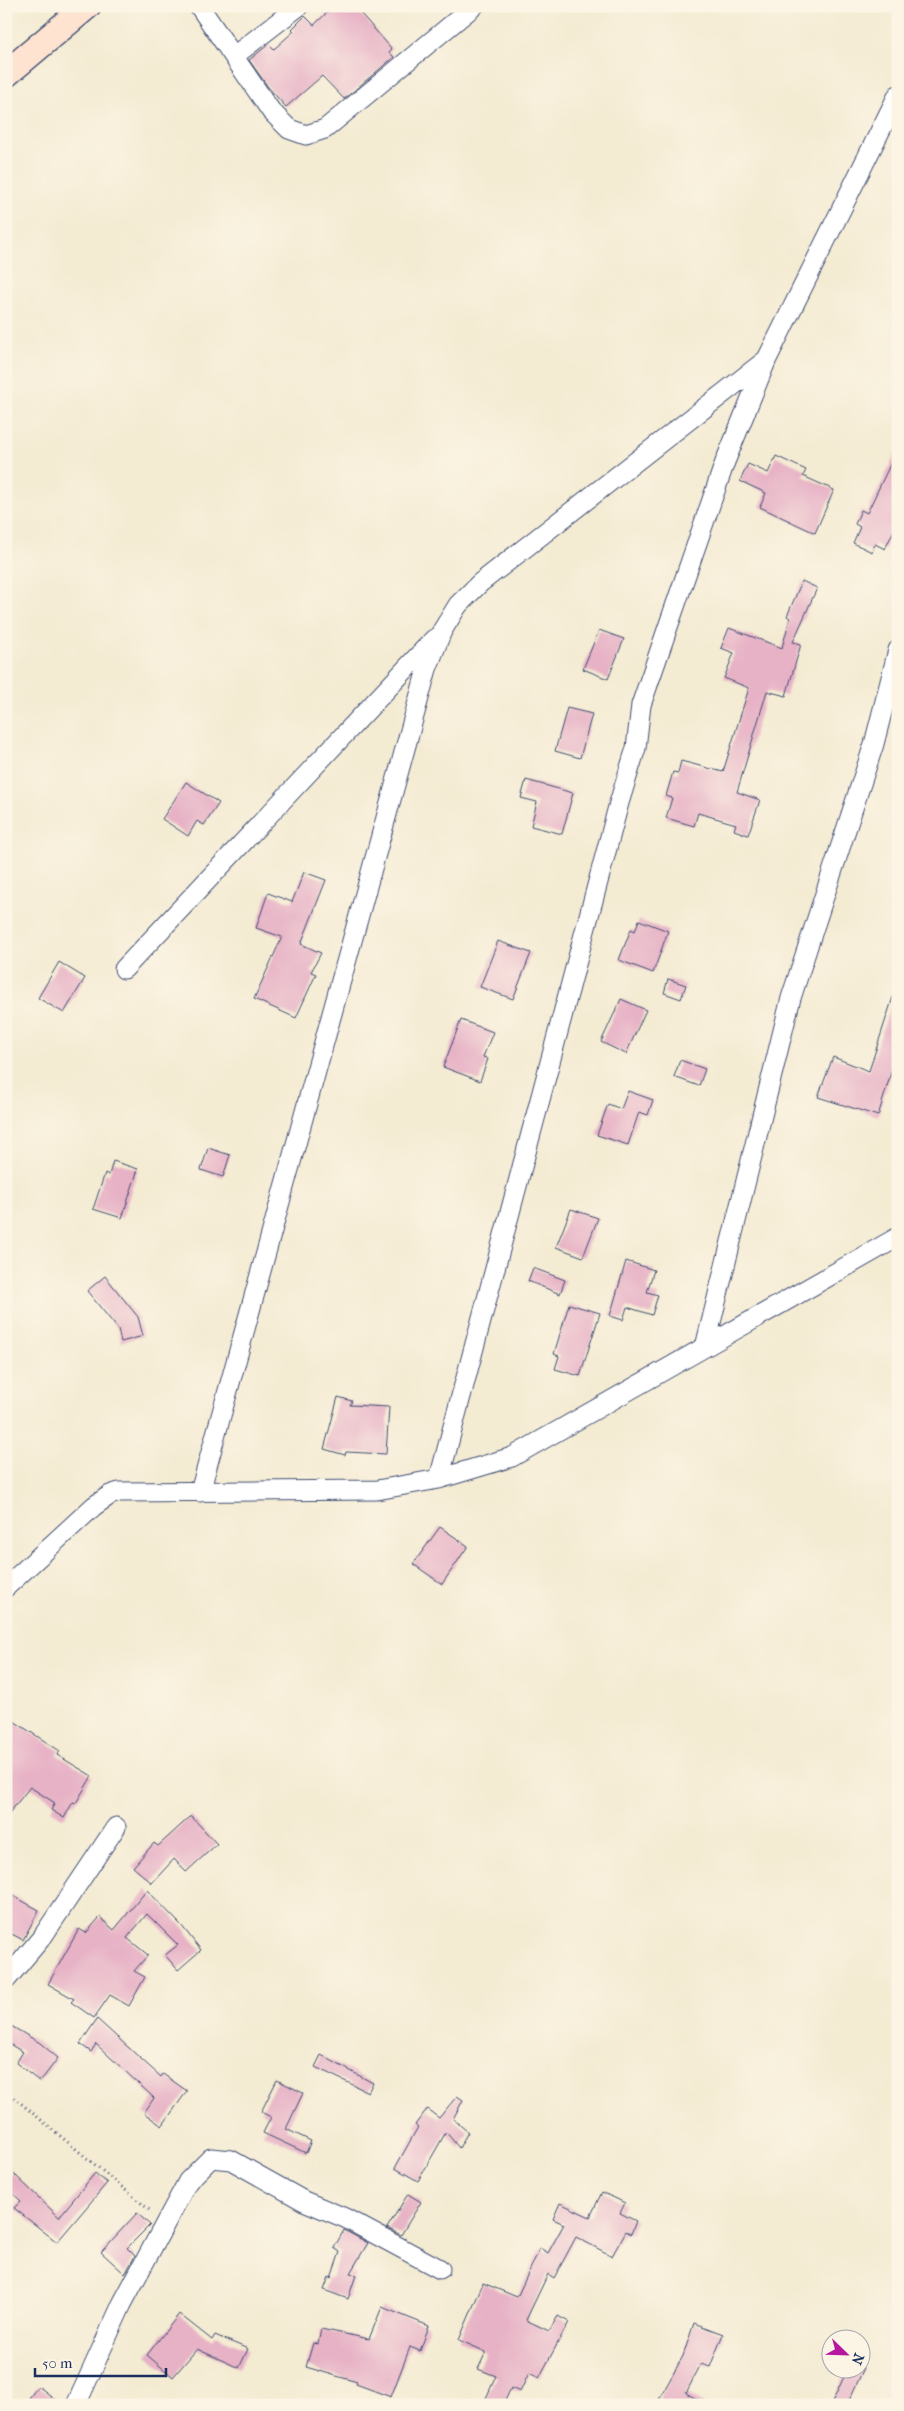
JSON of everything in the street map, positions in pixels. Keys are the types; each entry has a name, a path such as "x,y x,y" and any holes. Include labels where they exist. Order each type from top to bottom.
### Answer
{"main road":[{"path":"6,74 87,6"}],"street":[{"path":"199,6 272,111 289,129 306,134 325,129 474,6"},
{"path":"234,56 298,6"},
{"path":"438,1479 619,803 636,748 641,705 725,462 767,359 898,95"},
{"path":"200,1492 427,670 442,631 458,605 480,583 767,359"},
{"path":"124,969 442,631"},
{"path":"705,1347 791,998 874,744 898,650"},
{"path":"6,1587 94,1506 110,1495 120,1492 377,1490 438,1479 512,1457 898,1237"},
{"path":"6,1980 43,1936 116,1828"},
{"path":"76,2405 122,2304 194,2173 210,2158 223,2158 244,2166 304,2201 345,2218 440,2269"}],"path":[{"path":"6,2091 166,2223"}],"building":[{"path":"334,6 354,6 392,49 389,52 394,57 344,99 322,76 286,107 268,87 249,60 269,44 274,49 294,31 292,29 305,16 314,25"},
{"path":"898,448 898,522 885,549 875,544 872,552 853,543 860,527 855,524 861,510 867,513"},
{"path":"776,456 806,470 803,476 834,490 815,533 760,507 766,493 740,481 748,464 768,473"},
{"path":"802,581 817,588 793,642 801,644 786,696 767,691 737,792 760,800 748,835 734,830 736,824 698,813 694,826 666,818 672,798 666,796 673,772 678,773 681,761 723,772 749,688 724,678 734,653 721,648 729,628 782,648 790,618 787,616"},
{"path":"599,630 624,639 608,679 583,669"},
{"path":"567,708 592,714 580,758 555,751"},
{"path":"526,780 573,793 562,834 531,826 537,802 521,798"},
{"path":"186,782 219,803 204,825 197,821 188,836 162,819"},
{"path":"304,872 326,880 301,944 321,953 311,972 316,974 296,1018 254,999 282,937 256,928 268,893 292,902"},
{"path":"639,920 668,931 653,973 619,960 631,929 635,931"},
{"path":"498,941 531,953 513,999 480,987"},
{"path":"59,962 85,978 64,1013 38,998"},
{"path":"668,979 686,985 681,999 664,993"},
{"path":"895,991 898,992 898,1050 878,1116 818,1097 833,1057 869,1071"},
{"path":"621,999 646,1010 626,1054 601,1042"},
{"path":"461,1020 493,1032 483,1057 488,1059 480,1081 443,1067"},
{"path":"680,1060 705,1069 699,1086 674,1077"},
{"path":"628,1091 653,1100 648,1115 639,1112 628,1145 597,1135 608,1104 621,1109"},
{"path":"208,1148 230,1155 223,1177 201,1170"},
{"path":"113,1161 138,1169 122,1218 93,1209 105,1173 109,1175"},
{"path":"571,1209 598,1218 583,1257 556,1247"},
{"path":"626,1261 654,1270 647,1292 658,1295 652,1315 627,1307 623,1320 610,1316"},
{"path":"533,1268 565,1280 560,1294 528,1281"},
{"path":"105,1276 138,1317 143,1336 121,1342 118,1329 87,1291"},
{"path":"569,1304 600,1313 580,1376 555,1369 559,1356 554,1354"},
{"path":"338,1397 352,1401 350,1405 389,1407 386,1454 346,1452 345,1455 324,1449"},
{"path":"440,1527 468,1546 442,1584 413,1564"},
{"path":"6,1716 60,1751 57,1755 92,1776 76,1803 73,1802 64,1818 51,1810 55,1803 30,1787 6,1817"},
{"path":"191,1816 217,1844 186,1872 174,1859 152,1883 133,1867 154,1843 158,1846"},
{"path":"147,1890 181,1925 201,1950 178,1970 165,1955 178,1945 147,1914 127,1938 148,1955 134,1971 145,1977 129,2006 110,1995 94,2018 71,2002 74,1999 48,1984 79,1929 86,1933 100,1917 114,1930"},
{"path":"6,1892 39,1910 23,1940 6,1931"},
{"path":"97,2019 161,2077 163,2074 187,2091 162,2126 144,2113 154,2098 96,2044 91,2052 80,2044"},
{"path":"6,2023 40,2043 58,2058 40,2082 16,2063 23,2052 6,2042"},
{"path":"321,2055 373,2083 368,2092 315,2067"},
{"path":"277,2080 303,2093 286,2129 311,2141 306,2153 263,2133 271,2117 261,2112"},
{"path":"457,2096 463,2100 453,2119 468,2132 459,2148 446,2132 418,2181 395,2168 418,2127 415,2125 427,2109 439,2118"},
{"path":"13,2173 59,2217 95,2173 107,2183 57,2242 14,2208 21,2201 6,2187 6,2180"},
{"path":"602,2192 625,2203 620,2213 636,2221 631,2234 626,2231 612,2256 576,2237 554,2278 548,2274 526,2320 549,2331 558,2316 569,2322 539,2378 529,2373 520,2392 511,2388 503,2405 483,2405 496,2376 478,2369 486,2352 459,2340 483,2283 517,2297 540,2248 548,2253 564,2224 553,2219 560,2203 590,2217"},
{"path":"408,2194 421,2202 401,2235 387,2228"},
{"path":"137,2213 150,2225 127,2248 135,2256 125,2274 101,2252"},
{"path":"344,2230 368,2243 350,2273 356,2275 348,2299 324,2290 329,2277 331,2278 340,2252 334,2248"},
{"path":"382,2307 429,2326 420,2351 410,2347 391,2397 356,2384 357,2382 306,2367 313,2343 318,2344 321,2329 369,2339"},
{"path":"179,2314 212,2340 215,2335 248,2349 239,2368 197,2349 173,2377 147,2355"},
{"path":"694,2323 723,2334 710,2367 701,2364 686,2393 707,2405 656,2405 683,2356"},
{"path":"843,2378 859,2378 847,2405 831,2405"},
{"path":"38,2386 63,2405 24,2405"}]}
